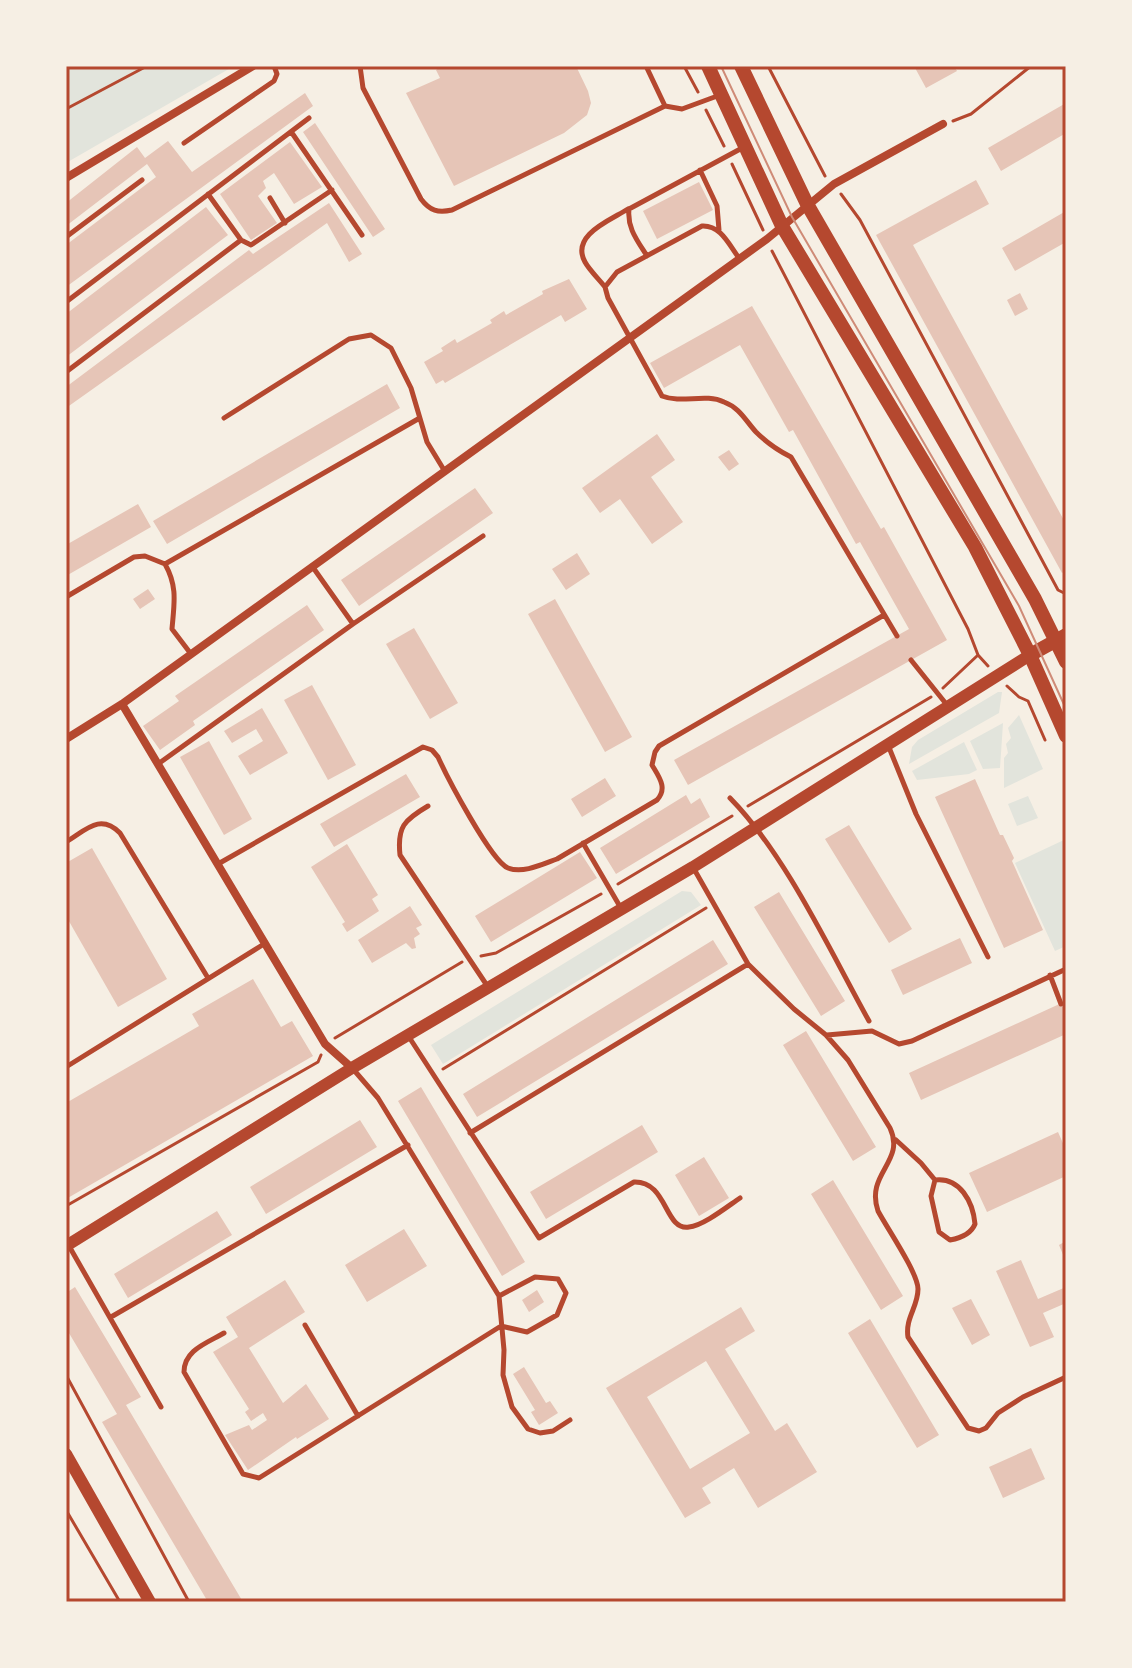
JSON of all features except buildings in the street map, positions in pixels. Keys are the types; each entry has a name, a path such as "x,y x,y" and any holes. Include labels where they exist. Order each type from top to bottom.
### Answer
{"main road":[{"path":"708,66 782,226 975,547 1030,655 1066,736"},
{"path":"741,66 807,204 1062,638 1066,662"},
{"path":"1030,655 1062,638"}],"street":[{"path":"66,178 253,66"},
{"path":"66,739 122,704 767,239 834,184 943,124"},
{"path":"67,1246 352,1068 623,911 1030,655"},
{"path":"122,704 325,1044 352,1068"},
{"path":"66,1454 150,1602"}],"lane":[{"path":"184,143 274,81 277,74 274,66"},
{"path":"360,66 363,88 421,199 433,211 452,210 665,106 682,109 721,94"},
{"path":"646,66 665,106"},
{"path":"66,302 309,118"},
{"path":"292,133 362,235"},
{"path":"744,147 589,233 584,242 584,260 605,287 614,313 662,396 720,399 736,407 776,450 791,457 897,636"},
{"path":"700,170 717,206 719,230 739,259"},
{"path":"66,237 142,180"},
{"path":"208,194 241,240 254,244 332,190"},
{"path":"270,198 285,223"},
{"path":"629,209 631,232 647,256"},
{"path":"605,287 617,272 702,226 719,230"},
{"path":"66,372 241,240"},
{"path":"224,418 349,339 371,335 391,348 411,388 427,442 444,470"},
{"path":"165,564 418,419"},
{"path":"158,764 353,624 483,536"},
{"path":"66,597 134,557 145,556 165,564 176,593 172,629 191,654"},
{"path":"311,566 353,624"},
{"path":"218,864 423,747 432,750 438,757 468,813 500,862 507,868 527,869 540,865 660,796 662,783 652,765 659,746 884,615"},
{"path":"911,660 948,706"},
{"path":"888,744 916,814 988,957"},
{"path":"730,798 756,828 800,897 869,1021"},
{"path":"428,806 400,830 400,855 489,988"},
{"path":"66,842 94,824 107,822 112,825 120,833 208,978"},
{"path":"583,843 623,911"},
{"path":"693,867 748,964 826,1035 848,1060 896,1140 935,1180"},
{"path":"66,1067 264,944"},
{"path":"470,1133 748,964"},
{"path":"826,1035 872,1031 899,1044 912,1041 1066,969"},
{"path":"1050,975 1061,1004"},
{"path":"409,1036 539,1238 634,1182 649,1183 655,1188 675,1223 684,1227 694,1226 740,1198"},
{"path":"352,1068 378,1098 499,1296 505,1389 521,1419 528,1429 540,1433 553,1431 570,1420"},
{"path":"896,1140 873,1199 917,1281 916,1303 907,1325 908,1337 968,1428 979,1431 986,1428 998,1413 1023,1397 1066,1377"},
{"path":"111,1317 408,1145"},
{"path":"945,1179 960,1186 972,1211 974,1227 959,1238 950,1240 939,1232 931,1196 935,1180 945,1179"},
{"path":"67,1246 161,1407"},
{"path":"224,1333 188,1355 184,1372 243,1474 259,1478 501,1326 527,1332 557,1315 566,1293 558,1279 535,1277 499,1296"},
{"path":"305,1325 358,1416"}],"path":[{"path":"66,109 147,66"},
{"path":"768,66 821,171 860,220 1058,590 1066,594"},
{"path":"943,124 971,114 1031,66"},
{"path":"767,239 968,629"},
{"path":"66,1206 318,1062 325,1044 469,958 496,953 938,693 978,655"},
{"path":"432,1075 713,904"},
{"path":"66,1375 189,1602"},
{"path":"66,1510 120,1602"}],"shaded area":[{"path":"66,66 234,66 66,163"},
{"path":"1002,692 999,713 909,764 912,747 918,740"},
{"path":"1019,715 1043,769 1004,788 1004,758 1008,753 1006,744 1011,738 1008,728"},
{"path":"1003,723 1000,768 983,769 970,741"},
{"path":"964,742 977,770 969,774 917,780 912,771"},
{"path":"1028,796 1038,818 1017,826 1008,804"},
{"path":"1066,839 1066,946 1055,951 1015,863"},
{"path":"682,891 691,892 701,905 443,1064 431,1045"}],"tram line":[{"path":"721,66 792,217 1019,606 1066,709"}]}
